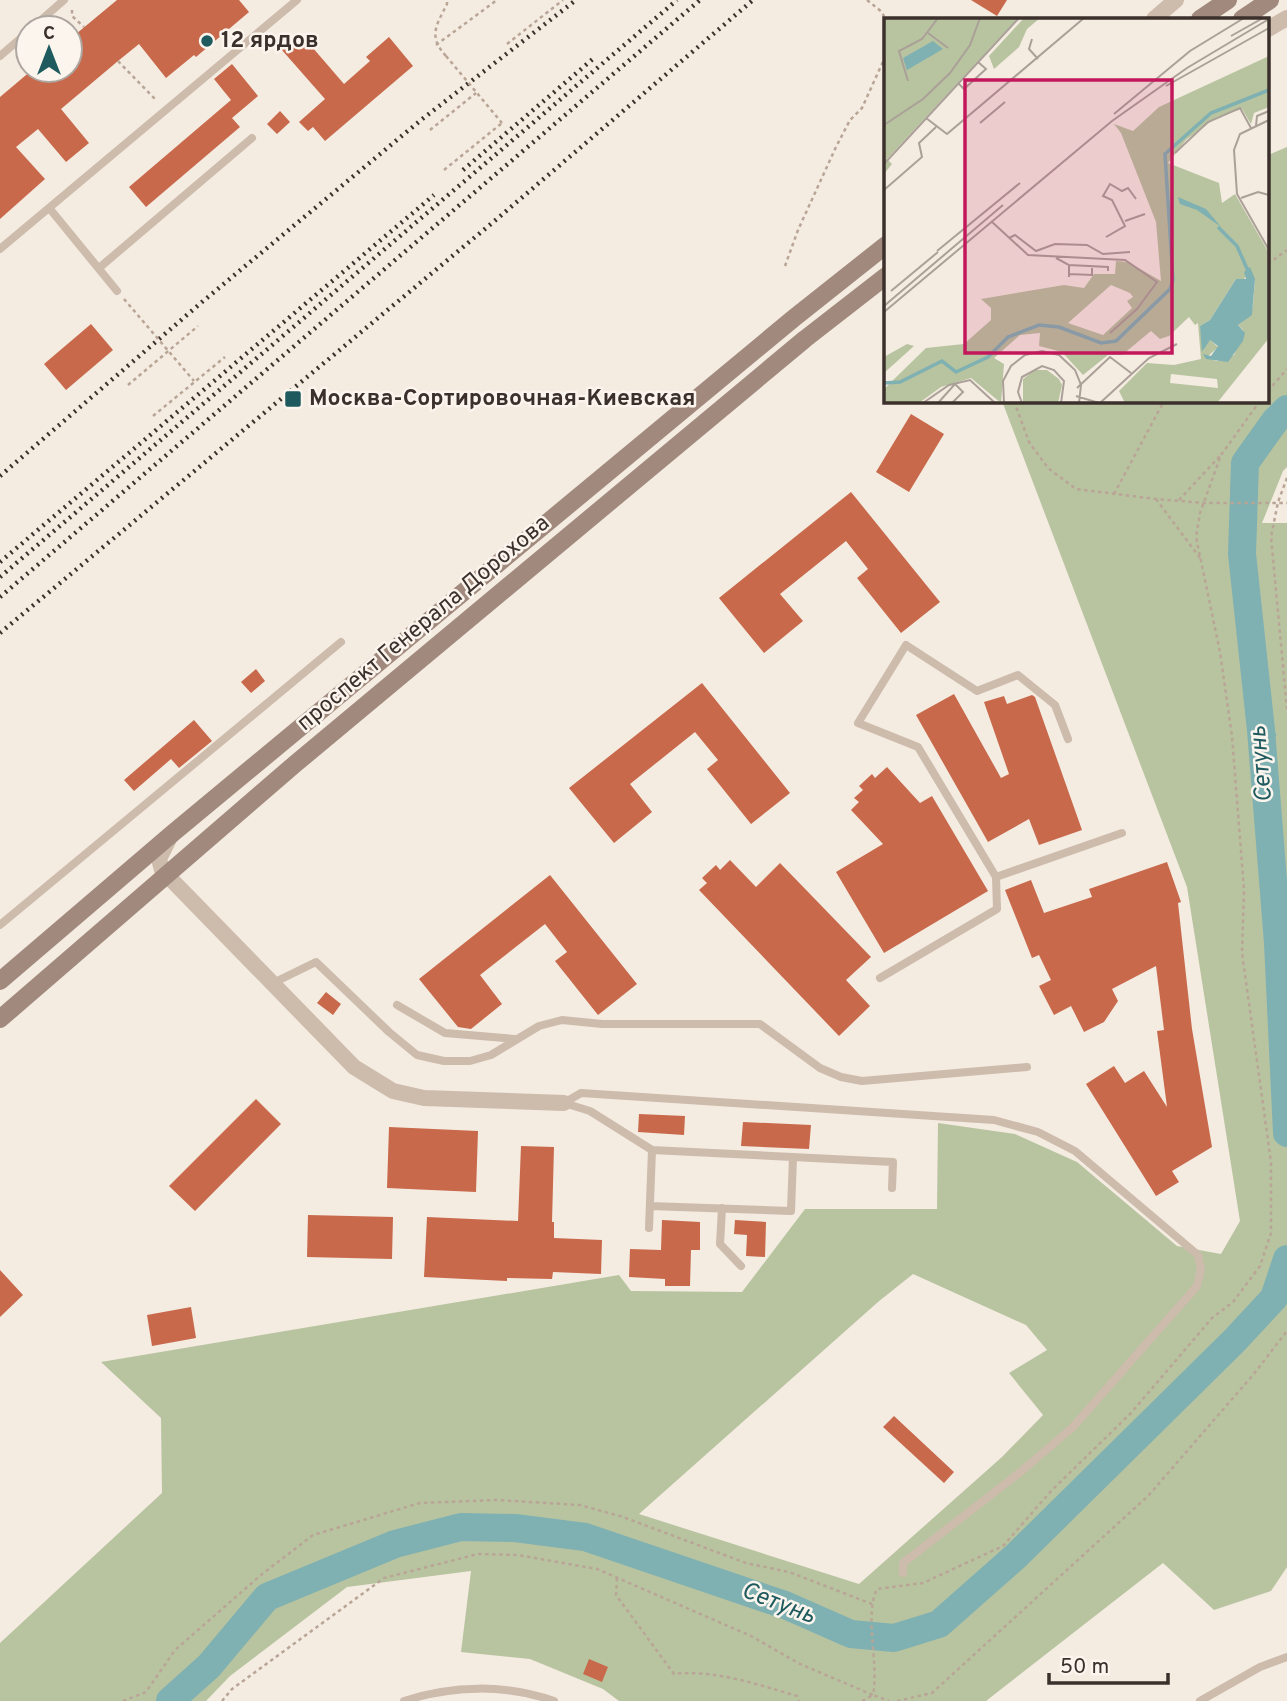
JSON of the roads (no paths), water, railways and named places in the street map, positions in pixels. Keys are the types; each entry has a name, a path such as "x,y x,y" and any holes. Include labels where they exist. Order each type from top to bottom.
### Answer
{"main road":[{"path":"1201,18 1228,0"},
{"path":"1243,18 1270,0"},
{"name":"проспект Генерала Дорохова","path":"0,981 173,833 794,318 884,247"},
{"name":"проспект Генерала Дорохова","path":"0,1019 295,764 805,339 884,278"}],"street":[{"path":"1155,18 1176,0"},
{"path":"1270,28 1287,18"},
{"path":"173,833 159,859 162,870 354,1067 393,1091 424,1098 564,1103"}],"lane":[{"path":"48,14 64,0"},
{"path":"0,249 297,0"},
{"path":"0,56 14,44"},
{"path":"99,268 252,138"},
{"path":"50,209 117,291"},
{"path":"0,925 341,642"},
{"path":"880,978 997,909 996,877 918,747 858,723 906,645 976,691 1018,675 1055,705 1068,739"},
{"path":"996,877 1122,833"},
{"path":"272,984 316,962 417,1055 444,1061 470,1061 491,1055 538,1026 562,1020 601,1024 760,1024 820,1069 862,1081 1027,1067"},
{"path":"397,1005 446,1033 516,1040"},
{"path":"564,1103 581,1093 994,1120 1038,1132 1075,1151 1198,1255 1201,1269 1197,1286 1073,1427 1018,1474 903,1563 903,1573"},
{"path":"564,1103 590,1111 652,1150 893,1162 892,1188"},
{"path":"649,1227 652,1150"},
{"path":"650,1206 791,1211 793,1157"},
{"path":"722,1208 720,1244 741,1266"},
{"path":"1200,1701 1260,1667 1287,1657"},
{"path":"404,1701 428,1693 481,1688 534,1694 554,1701"}],"waterway":[{"name":"Сетунь","path":"1287,409 1275,421 1245,463 1242,554 1261,730 1278,943 1287,1133"},
{"path":"1261,730 1274,735"},
{"name":"Сетунь","path":"170,1701 209,1666 267,1597 395,1544 461,1527 515,1528 585,1537 785,1605 851,1634 894,1638 939,1624 1016,1556 1234,1341 1274,1298 1287,1259"}],"railway":[{"path":"0,476 202,302 421,120 576,0"},
{"path":"0,577 677,0"},
{"path":"0,597 700,0"},
{"path":"0,633 498,218 753,0"},
{"path":"463,170 594,58"},
{"path":"0,562 434,195"}],"place":[{"name":"12 ярдов","path":"207,41"},
{"name":"Москва-Сортировочная-Киевская","path":"293,399"}]}
